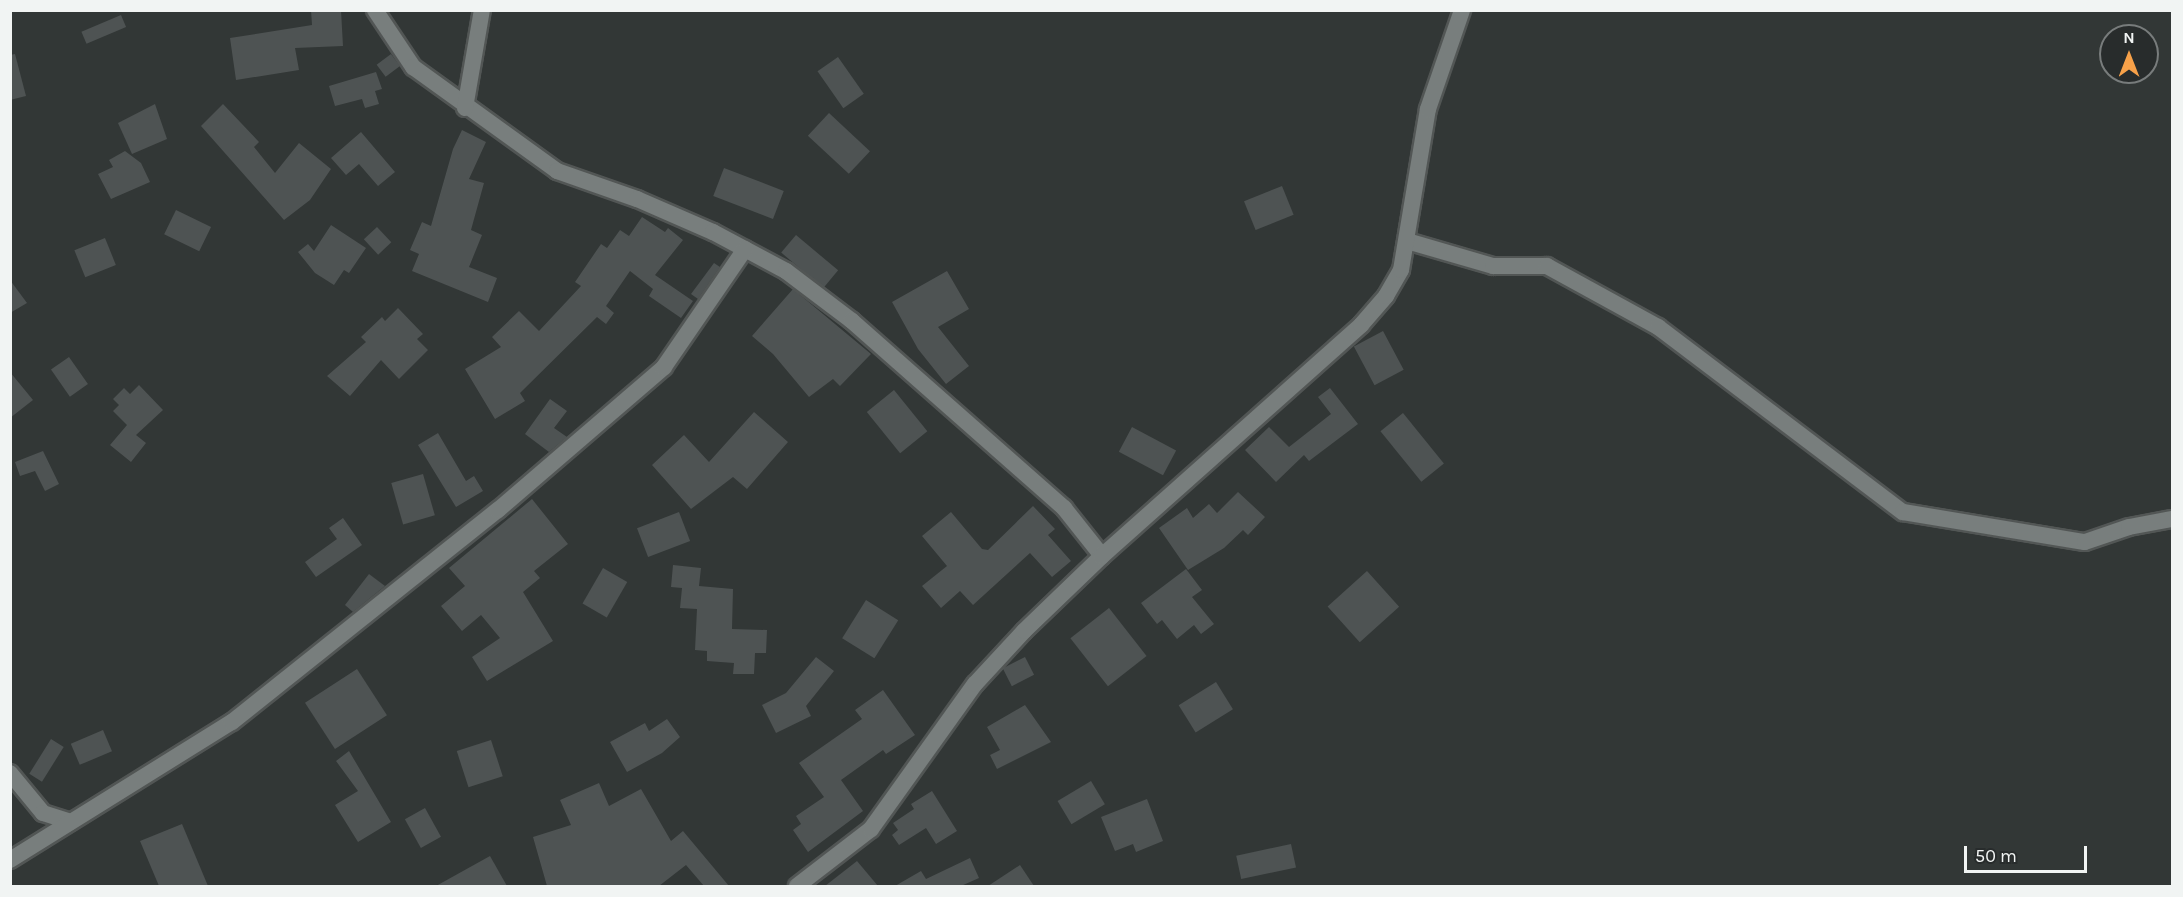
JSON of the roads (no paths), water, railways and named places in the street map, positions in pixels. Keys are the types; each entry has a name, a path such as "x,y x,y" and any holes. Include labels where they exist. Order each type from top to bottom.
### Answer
{"street":[{"path":"375,10 413,67 465,108 557,171 672,213 745,249 786,272 852,321 993,442 1064,508 1102,556"},
{"path":"465,108 482,10"},
{"path":"797,886 871,829 975,684 1102,556 1361,325 1401,270 1428,109 1462,10"},
{"path":"1407,241 1493,266 1546,266 1658,327 1903,512 2085,542 2129,527 2172,519"},
{"path":"10,860 232,722 498,510 664,367 745,249"},
{"path":"10,773 43,813 71,822"}]}
